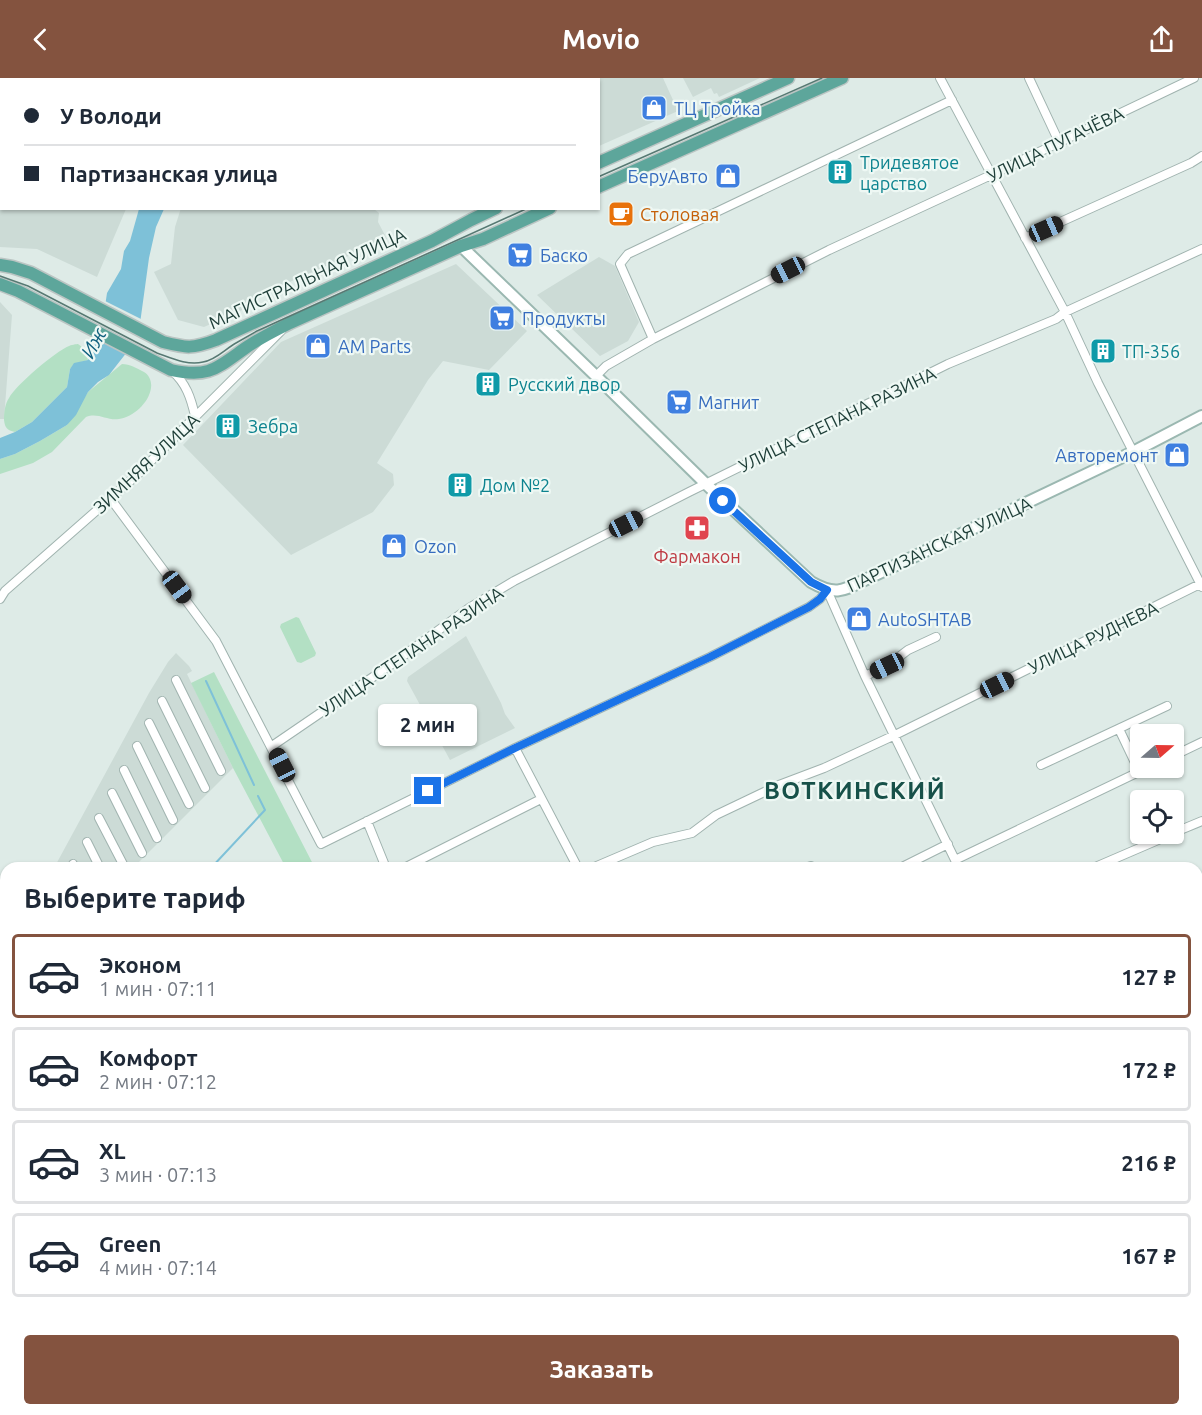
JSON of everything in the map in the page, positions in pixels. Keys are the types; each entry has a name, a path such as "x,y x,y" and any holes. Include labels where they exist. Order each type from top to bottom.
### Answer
{"main road":[{"path":"600,162 788,78"},
{"path":"600,186 842,78"},
{"name":"МАГИСТРАЛЬНАЯ УЛИЦА","path":"0,265 31,273 163,342 186,348 216,340 448,233 492,210"},
{"name":"МАГИСТРАЛЬНАЯ УЛИЦА","path":"0,284 18,291 171,370 188,374 205,372 219,367 262,337 290,323 546,210"},
{"path":"448,233 461,246"}],"street":[{"path":"940,78 1065,312 1098,384 1202,585"},
{"path":"1029,78 1059,142"},
{"name":"УЛИЦА ПУГАЧЁВА","path":"596,376 606,366 653,339 829,250 1194,78"},
{"path":"653,339 620,264 628,254 952,100"},
{"path":"1025,238 1202,156"},
{"path":"461,246 706,484 811,582 827,590 865,676 955,860 1130,776"},
{"name":"УЛИЦА СТЕПАНА РАЗИНА","path":"272,746 469,608 514,581 948,364 1056,319 1065,312 1202,249"},
{"name":"ЗИМНЯЯ УЛИЦА","path":"0,599 5,591 137,475 290,323"},
{"path":"171,370 188,390 195,416"},
{"name":"ПАРТИЗАНСКАЯ УЛИЦА","path":"272,746 321,843 809,607 827,590 841,591 962,535 1202,416"},
{"path":"110,498 216,641 272,746"},
{"name":"УЛИЦА РУДНЕВА","path":"606,862 653,842 692,833 716,815 895,735 1202,585"},
{"path":"865,676 887,666 909,650 936,637"},
{"path":"176,680 221,771"},
{"path":"162,701 205,788"},
{"path":"1041,765 1167,706"},
{"path":"149,723 189,804"},
{"path":"1119,729 1130,748"},
{"path":"1184,751 1202,742"},
{"path":"137,746 173,820"},
{"path":"515,748 575,862"},
{"path":"124,770 157,838"},
{"path":"112,793 142,853"},
{"path":"416,862 541,799"},
{"path":"99,818 122,862"},
{"path":"1184,828 1202,820"},
{"path":"367,821 384,862"},
{"path":"87,843 97,862"},
{"path":"912,862 948,844"},
{"path":"1108,862 1149,844"}],"shaded area":[{"path":"600,78 663,78 678,111 600,146"},
{"path":"683,78 760,78 719,97 711,88 693,97"},
{"path":"0,210 126,210 97,277 37,249 0,247"},
{"path":"180,210 375,210 379,213 378,222 387,239 251,299 251,306 204,327 178,320 154,272 171,264 175,227"},
{"path":"599,257 615,266 639,322 628,341 600,356 537,295"},
{"path":"456,264 527,331 489,370 443,361 428,380 377,463 393,474 394,485 373,512 291,555 183,445 281,342"},
{"path":"0,302 12,315 4,419 0,419"},
{"path":"466,636 505,714 515,728 450,760 407,681 408,677"},
{"path":"176,653 189,666 192,671 187,674 233,768 139,862 57,862 149,693"}],"green space":[{"path":"78,344 86,350 88,360 74,364 70,369 67,387 32,422 15,432 8,429 4,423 5,411 13,392 55,354"},
{"path":"122,364 144,372 150,378 150,394 140,408 119,419 95,415 86,417 52,452 33,463 0,474 0,459 15,454 67,425 88,392"},
{"path":"296,617 299,618 316,653 315,656 301,663 297,662 280,627 281,624"},
{"path":"214,672 312,862 283,862 191,683"}],"water":[{"path":"139,210 164,210 156,227 149,258 138,338 109,375 88,392 76,415 67,425 15,454 0,459 0,438 32,422 67,387 70,369 74,363 88,360 103,320 107,293 121,269 124,251 130,241"}],"pier":[{"path":"103,300 143,320 140,339 129,355 94,337"}],"waterway":[{"path":"206,681 254,785"},
{"path":"217,862 265,810 258,796"}],"tram line":[{"path":"600,176 822,78"},
{"path":"0,276 28,286 157,353 180,361 197,363 212,359 257,331 524,210"}],"place":[{"name":"ТЦ Тройка","path":"654,108"},
{"name":"Тридевятое царство","path":"840,172"},
{"name":"БеруАвто","path":"728,176"},
{"name":"Столовая","path":"621,214"},
{"name":"Баско","path":"520,255"},
{"name":"Продукты","path":"502,318"},
{"name":"AM Parts","path":"318,346"},
{"name":"ТП-356","path":"1103,351"},
{"name":"Русский двор","path":"488,384"},
{"name":"Магнит","path":"679,402"},
{"name":"Зебра","path":"228,426"},
{"name":"Авторемонт","path":"1177,455"},
{"name":"Дом №2","path":"460,485"},
{"name":"Фармакон","path":"697,528"},
{"name":"Ozon","path":"394,546"},
{"name":"AutoSHTAB","path":"859,619"}],"district":[{"name":"ВОТКИНСКИЙ","path":"855,790"}],"route":[{"path":"428,791 710,657 809,607 820,599 827,590 811,582 723,501"}],"water label":[{"name":"Иж","path":"93,343"}]}
